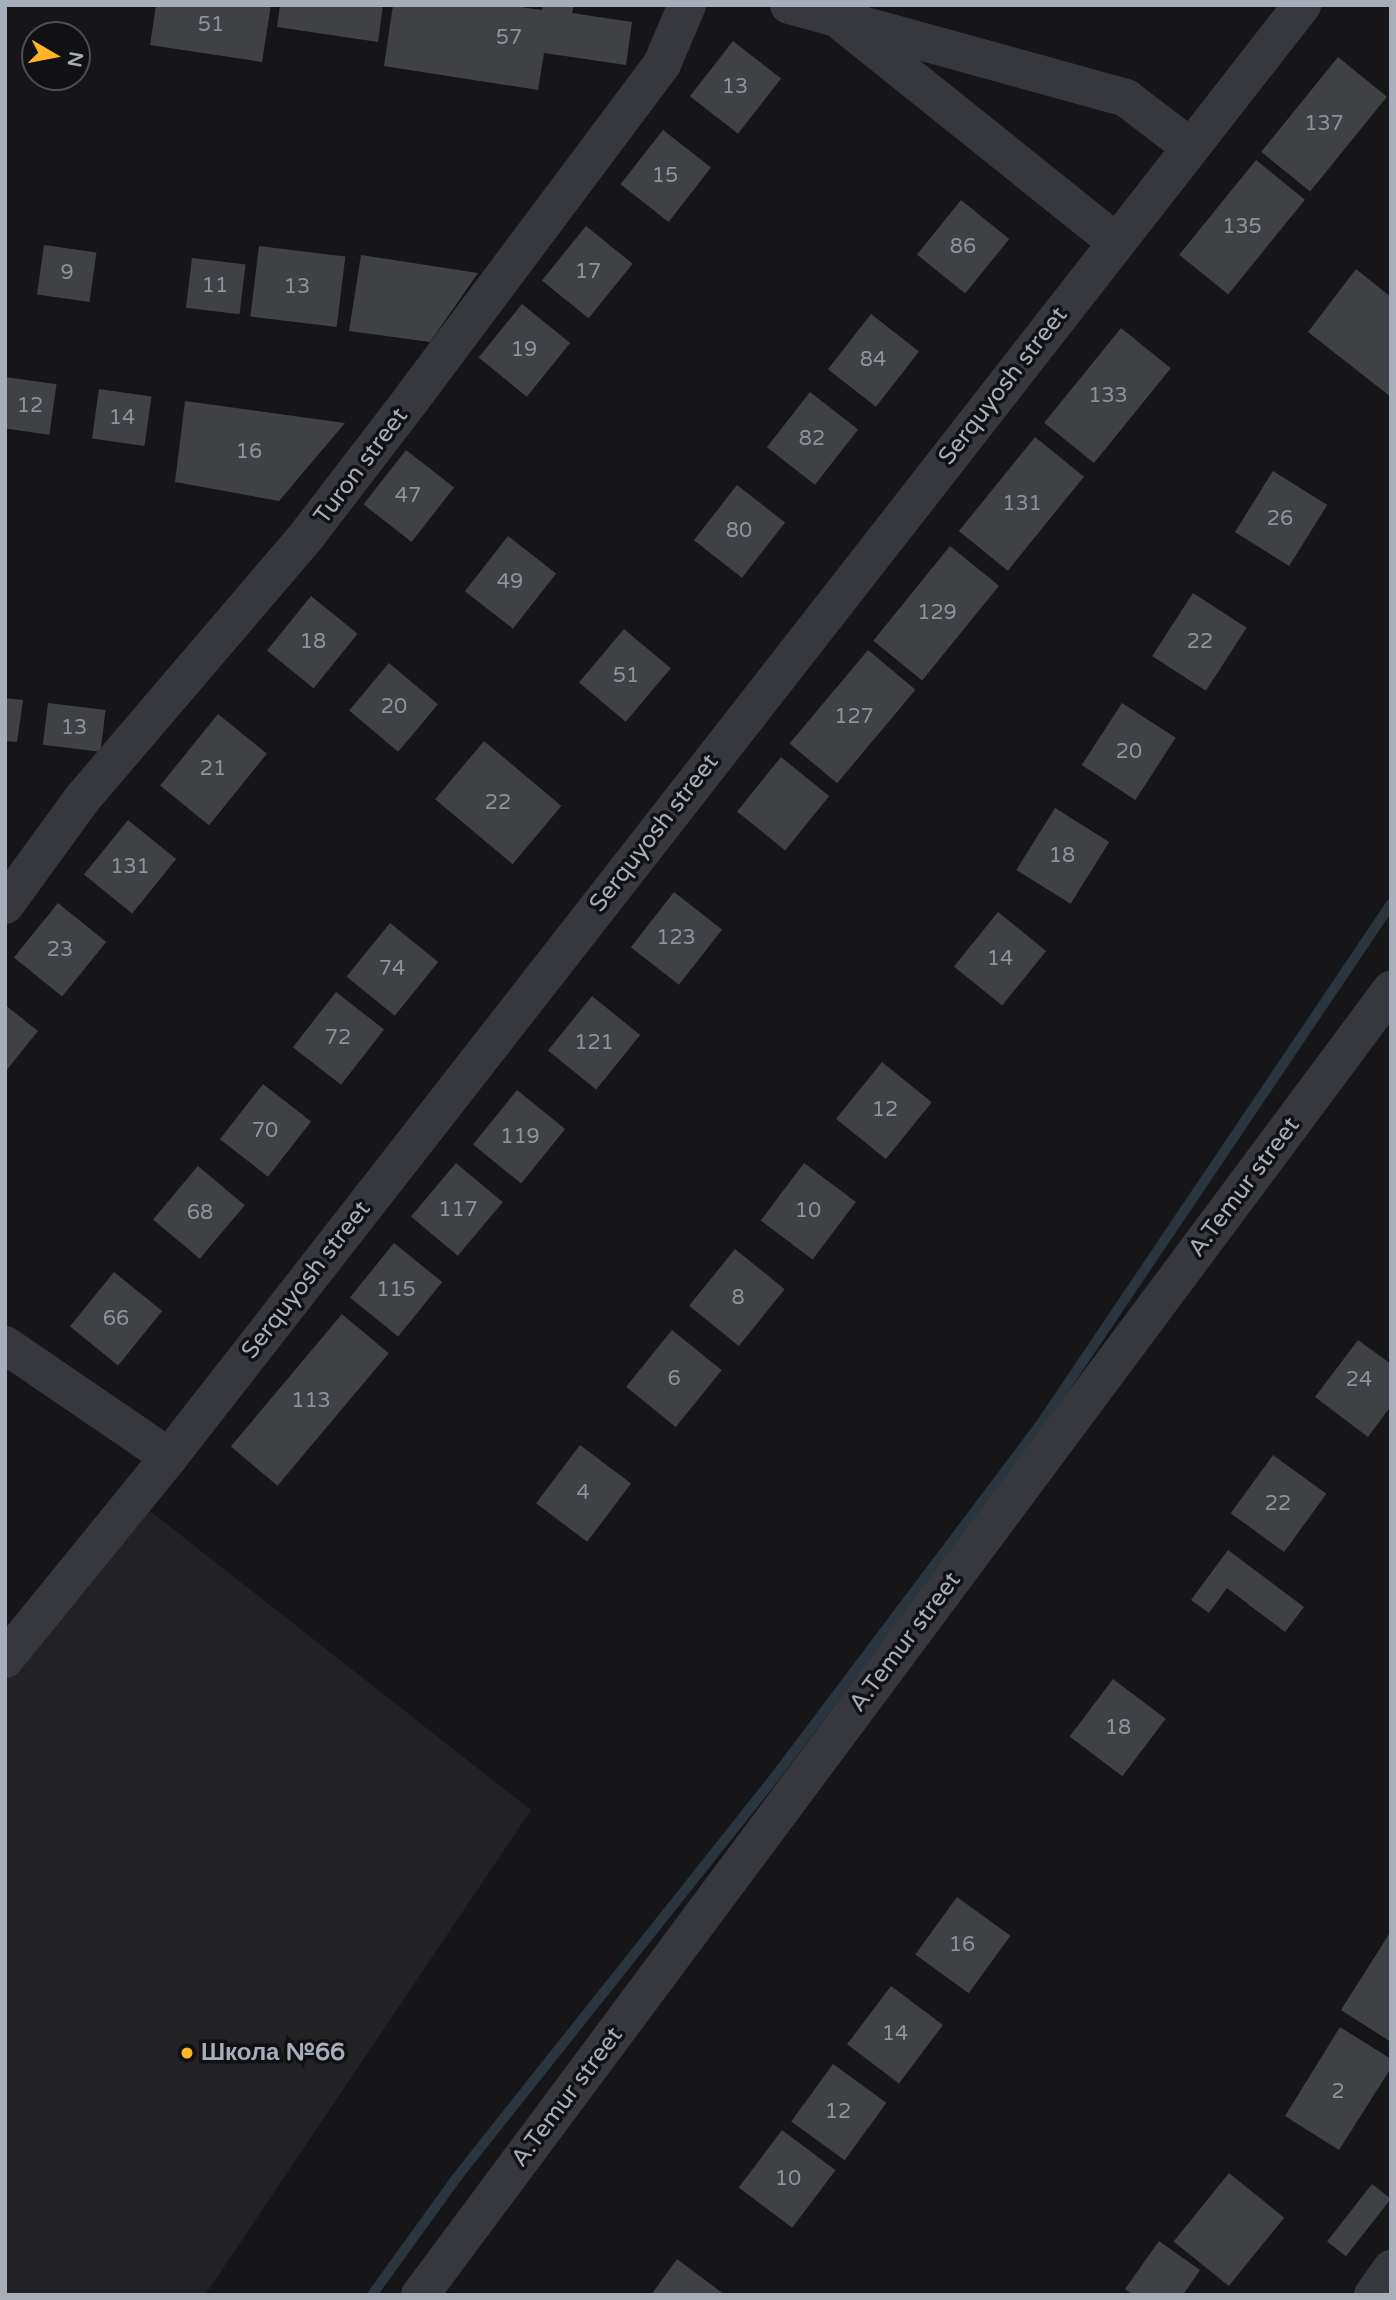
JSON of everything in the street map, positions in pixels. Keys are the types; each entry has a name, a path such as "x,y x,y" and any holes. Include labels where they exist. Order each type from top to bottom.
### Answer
{"street":[{"name":"Turon street","path":"5,905 82,799 308,534 410,401 662,64 687,5"},
{"path":"789,5 832,14 1126,98 1190,147"},
{"name":"Serquyosh street","path":"5,1659 169,1457 1302,5"},
{"path":"832,14 1116,242"},
{"name":"A.Temur street","path":"420,2295 1391,990"},
{"path":"5,1345 169,1457"},
{"path":"1373,2295 1391,2269"}],"shaded area":[{"name":"Школа №66","path":"136,1500 531,1810 205,2295 5,2295 5,1670"}],"building":[{"path":"156,5 271,5 262,62 150,45"},
{"path":"280,5 383,5 378,42 277,27"},
{"path":"393,5 507,5 542,10 543,5 574,5 572,13 632,22 626,65 544,53 538,90 384,66"},
{"path":"733,41 781,79 738,134 690,96"},
{"path":"1338,57 1387,97 1310,191 1261,152"},
{"path":"663,130 711,168 669,222 621,184"},
{"path":"1256,160 1305,200 1228,294 1179,255"},
{"path":"961,200 1009,239 965,293 917,254"},
{"path":"586,226 633,264 589,318 542,280"},
{"path":"44,245 96,252 90,302 37,295"},
{"path":"259,246 345,257 337,327 250,316"},
{"path":"361,255 478,273 430,342 349,331"},
{"path":"192,258 246,265 240,314 186,308"},
{"path":"1356,269 1391,297 1391,397 1308,332"},
{"path":"522,304 570,343 527,397 479,358"},
{"path":"871,314 919,352 876,407 828,369"},
{"path":"1121,328 1171,368 1094,463 1044,423"},
{"path":"5,377 56,384 49,435 5,429"},
{"path":"99,389 151,396 145,446 92,439"},
{"path":"810,392 858,430 815,485 767,447"},
{"path":"185,401 345,423 279,501 175,482"},
{"path":"1035,437 1084,477 1008,571 959,531"},
{"path":"406,450 454,488 412,542 364,504"},
{"path":"1273,471 1327,505 1289,566 1235,532"},
{"path":"737,485 785,523 742,578 694,540"},
{"path":"508,536 556,574 513,629 465,591"},
{"path":"950,546 999,586 922,680 873,641"},
{"path":"1193,593 1247,628 1206,691 1152,656"},
{"path":"311,596 358,634 314,688 267,650"},
{"path":"624,629 671,668 626,722 579,683"},
{"path":"868,650 915,690 837,783 790,743"},
{"path":"389,663 438,704 398,752 349,710"},
{"path":"5,698 23,700 17,742 5,741"},
{"path":"48,703 106,710 100,752 43,745"},
{"path":"1122,703 1176,738 1135,800 1082,765"},
{"path":"218,714 267,754 209,825 160,785"},
{"path":"484,741 561,806 513,864 435,799"},
{"path":"781,757 829,796 785,850 737,811"},
{"path":"1055,808 1109,842 1071,904 1016,870"},
{"path":"128,820 176,859 132,913 84,874"},
{"path":"674,892 722,930 679,985 631,947"},
{"path":"58,903 106,942 62,996 14,957"},
{"path":"998,912 1046,951 1002,1005 954,966"},
{"path":"390,923 438,962 395,1016 347,977"},
{"path":"336,992 384,1030 341,1085 293,1047"},
{"path":"592,996 640,1035 596,1089 548,1050"},
{"path":"5,1005 38,1031 5,1072"},
{"path":"882,1062 932,1102 886,1159 836,1119"},
{"path":"263,1084 311,1122 268,1177 220,1139"},
{"path":"517,1090 565,1129 521,1183 473,1144"},
{"path":"456,1163 503,1202 458,1256 411,1217"},
{"path":"804,1163 856,1202 813,1260 761,1221"},
{"path":"198,1166 245,1205 200,1259 153,1220"},
{"path":"394,1243 442,1282 398,1336 350,1297"},
{"path":"735,1249 785,1289 739,1346 689,1306"},
{"path":"114,1272 162,1311 118,1365 70,1326"},
{"path":"342,1314 389,1353 278,1486 231,1447"},
{"path":"672,1330 722,1370 676,1427 626,1387"},
{"path":"1358,1340 1391,1364 1391,1406 1368,1437 1315,1397"},
{"path":"580,1445 631,1484 587,1542 536,1503"},
{"path":"1273,1455 1326,1494 1284,1552 1231,1513"},
{"path":"1228,1550 1304,1607 1285,1632 1227,1588 1209,1613 1191,1600"},
{"path":"1113,1679 1166,1719 1122,1776 1070,1737"},
{"path":"957,1897 1010,1936 969,1993 915,1954"},
{"path":"1391,1931 1391,2042 1341,2010"},
{"path":"891,1986 943,2025 899,2083 847,2044"},
{"path":"1340,2027 1391,2059 1391,2068 1339,2150 1285,2116"},
{"path":"833,2064 886,2103 845,2160 791,2121"},
{"path":"782,2130 836,2170 792,2228 739,2188"},
{"path":"1229,2173 1284,2218 1229,2286 1174,2241"},
{"path":"1372,2184 1391,2199 1346,2256 1327,2242"},
{"path":"1159,2241 1200,2270 1183,2295 1133,2295 1125,2289"},
{"path":"677,2259 725,2295 651,2295"}],"waterway":[{"path":"372,2295 457,2177 774,1778 1042,1422 1391,904"}],"place":[{"name":"Школа №66","path":"187,2053"}]}
